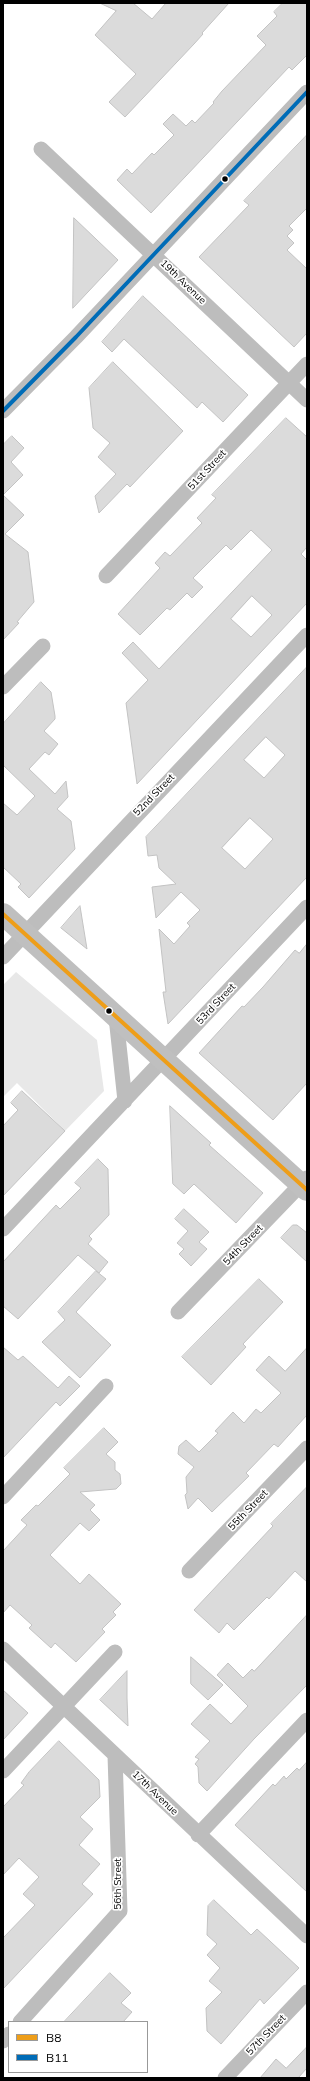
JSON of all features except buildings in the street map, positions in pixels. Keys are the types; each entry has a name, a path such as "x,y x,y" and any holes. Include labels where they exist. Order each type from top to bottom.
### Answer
{"street":[{"path":"3,411 76,337 307,92"},
{"name":"19th Avenue","path":"41,149 307,400"},
{"name":"51st Street","path":"106,576 307,364"},
{"name":"52nd Street","path":"3,957 307,635"},
{"path":"3,687 43,646"},
{"name":"53rd Street","path":"3,1229 307,907"},
{"path":"3,914 162,1060 305,1184"},
{"path":"116,1018 125,1101"},
{"name":"54th Street","path":"178,1312 305,1184"},
{"path":"3,1497 106,1386"},
{"name":"55th Street","path":"189,1571 307,1448"},
{"name":"17th Avenue","path":"3,1649 307,1936"},
{"path":"3,1770 115,1652"},
{"path":"193,1830 307,1720"},
{"name":"56th Street","path":"21,2021 120,1911 116,1755"},
{"name":"57th Street","path":"225,2078 307,1992"}],"shaded area":[{"path":"16,972 97,1040 104,1091 65,1131 17,1083 3,1097 3,985"}],"transit line":[{"name":"B11","path":"3,411 76,337 307,92"},
{"name":"B8","path":"3,914 307,1190"}]}
